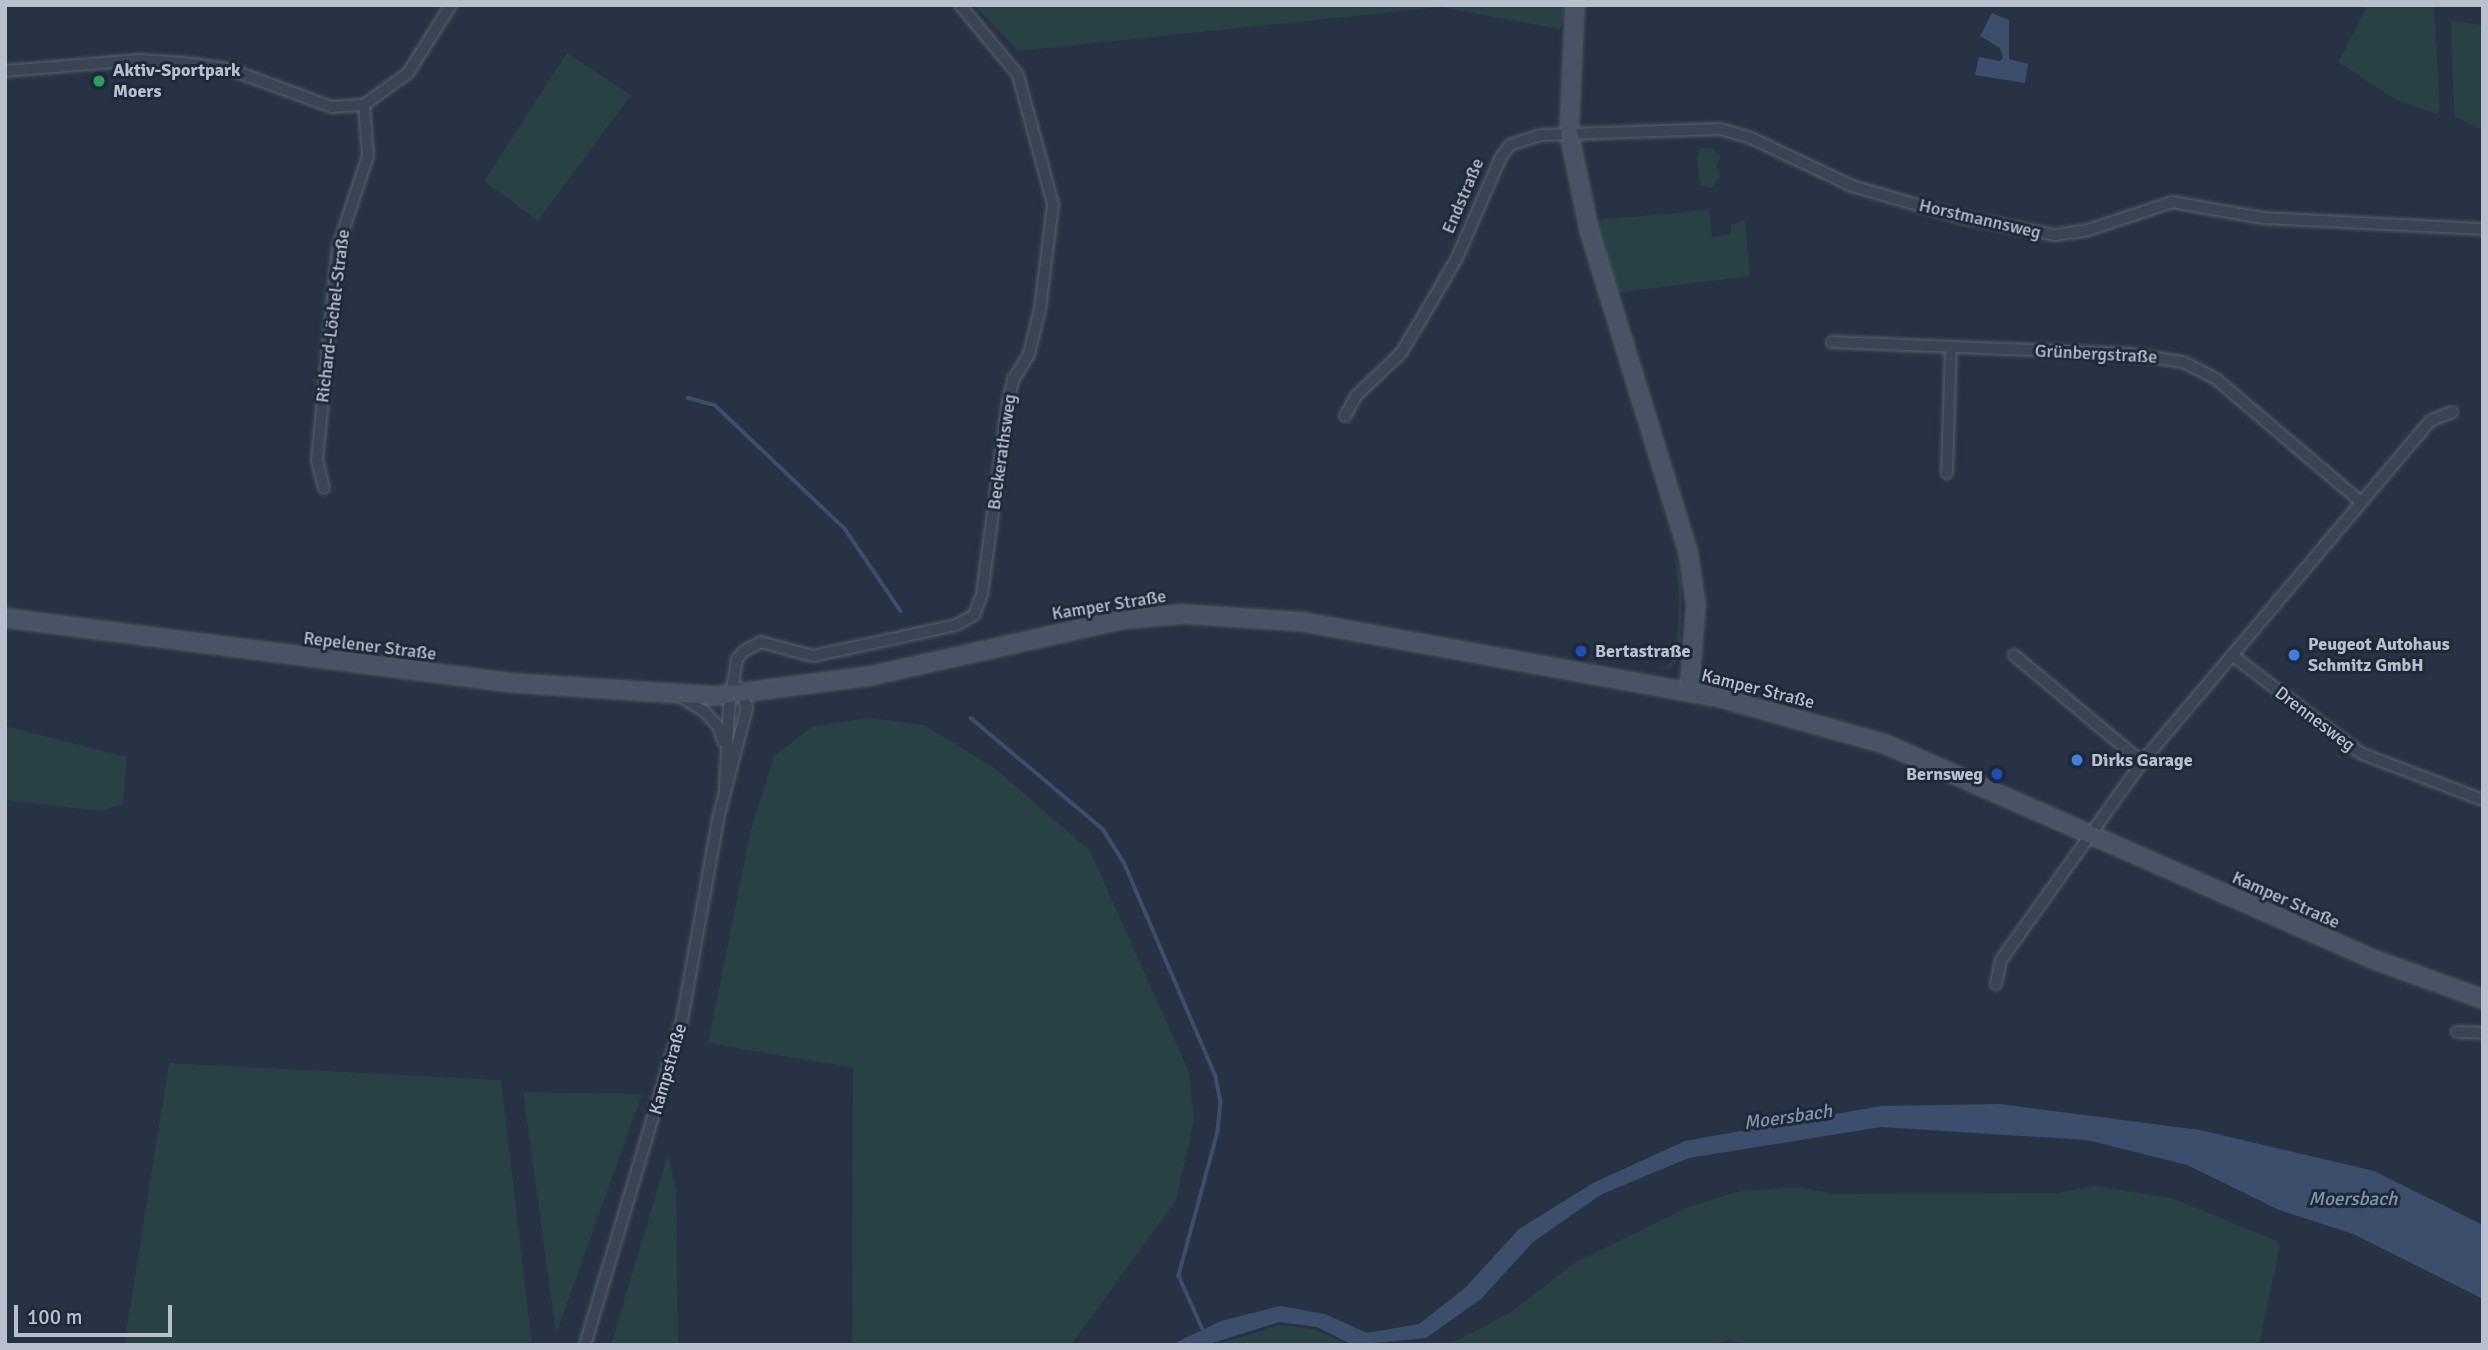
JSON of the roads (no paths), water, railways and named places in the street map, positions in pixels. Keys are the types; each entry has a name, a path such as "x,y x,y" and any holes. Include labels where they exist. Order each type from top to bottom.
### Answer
{"main road":[{"path":"1575,5 1569,133 1592,243 1688,551 1696,605 1689,692"},
{"name":"Kamper Straße","path":"738,695 870,676 1125,619 1184,614 1304,622 1689,692 1798,717 1885,744 2375,960 2483,999"},
{"name":"Repelener Straße","path":"5,618 513,683 678,695 738,695"}],"street":[{"path":"5,71 140,60 185,63 229,69 331,107 364,105 408,73 451,5"},
{"name":"Beckerathsweg","path":"738,695 737,659 753,644 770,644 785,652 813,656 963,623 978,609 1008,402 1013,380 1029,354 1040,309 1053,204 1018,75 960,5"},
{"name":"Richard-Löchel-Straße","path":"324,488 317,460 336,273 344,221 368,156 364,105"},
{"name":"Horstmannsweg","path":"1569,133 1720,129 1751,138 1852,186 1956,216 2055,235 2085,231 2172,202 2263,218 2483,229"},
{"name":"Endstraße","path":"1345,416 1356,396 1401,353 1413,335 1457,258 1505,151 1520,140 1569,133"},
{"name":"Grünbergstraße","path":"1832,342 1951,349 2130,354 2183,362 2216,379 2360,500"},
{"path":"1947,473 1951,349"},
{"path":"1996,984 2001,960 2142,762 2360,500 2430,421 2452,412"},
{"path":"2014,655 2142,762"},
{"name":"Drennesweg","path":"2232,655 2360,753 2483,800"},
{"name":"Kampstraße","path":"678,695 718,726 724,758 724,787"},
{"name":"Kampstraße","path":"724,758 738,695"},
{"name":"Kampstraße","path":"585,1345 682,1020 724,787 742,729 738,695"},
{"path":"2457,1032 2483,1033"}],"water":[{"path":"1992,13 2009,20 2009,59 2028,64 2025,83 1975,75 1979,57 2000,61 2003,58 2000,48 1980,36"},
{"name":"Moersbach","path":"1999,1104 2200,1130 2374,1171 2483,1225 2483,1299 2353,1234 2279,1210 2187,1165 2087,1140 1881,1127 1689,1158 1602,1194 1533,1242 1481,1299 1426,1338 1353,1345 1317,1327 1279,1322 1206,1345 1171,1345 1221,1321 1280,1306 1325,1314 1367,1333 1419,1324 1465,1288 1519,1229 1593,1183 1685,1141 1881,1106"}],"waterway":[{"path":"688,398 715,405 845,529 901,611"},
{"path":"971,718 1103,829 1124,862 1216,1077 1221,1102 1218,1132 1179,1276 1204,1332"}],"place":[{"name":"Aktiv-Sportpark Moers","path":"99,81"},
{"name":"Bertastraße","path":"1581,651"},
{"name":"Peugeot Autohaus Schmitz GmbH","path":"2294,655"},
{"name":"Dirks Garage","path":"2077,760"},
{"name":"Bernsweg","path":"1997,774"}]}
